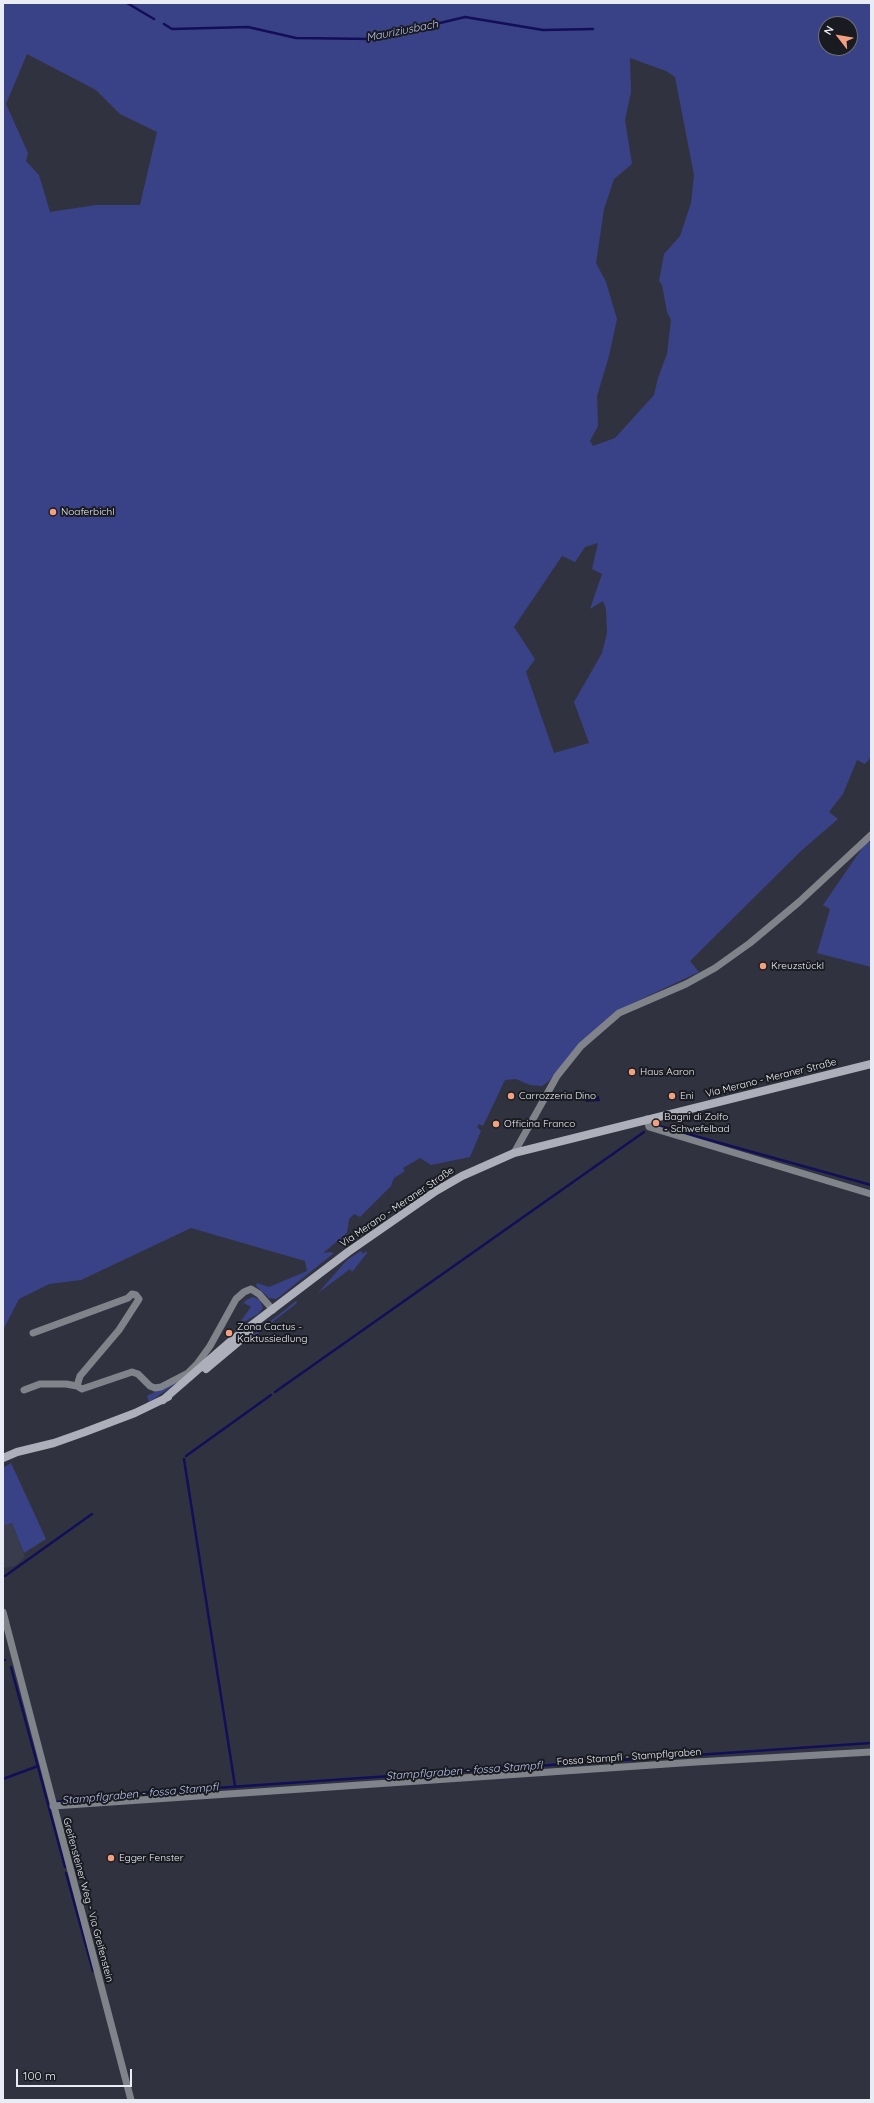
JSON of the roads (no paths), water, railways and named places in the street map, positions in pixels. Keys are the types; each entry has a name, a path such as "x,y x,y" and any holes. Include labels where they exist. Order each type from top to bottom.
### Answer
{"main road":[{"name":"Via Merano - Meraner Straße","path":"3,1458 17,1452 54,1443 85,1432 163,1400 232,1340 348,1252 436,1191 462,1176 514,1153 871,1064"}],"street":[{"path":"514,1153 557,1076 581,1046 619,1013 716,968 750,943 799,902 871,835"},
{"path":"647,1119 649,1127 871,1194"},
{"path":"24,1390 40,1384 66,1384 77,1386 82,1389 132,1372 138,1374 150,1386 155,1388 161,1387 188,1373 197,1364 210,1346 236,1299 244,1292 251,1289 259,1294 273,1310"},
{"path":"33,1333 128,1298 132,1294 136,1295 139,1299 119,1330 80,1376 77,1386"},
{"name":"Greifensteiner Weg - Via Greifenstein","path":"3,1612 131,2100"},
{"name":"Fossa Stampfl - Stampflgraben","path":"53,1806 696,1762 871,1752"}],"waterway":[{"name":"Mauriziusbach","path":"127,3 154,19"},
{"name":"Mauriziusbach","path":"164,24 172,29 248,27 296,38 373,39 465,17 543,30 593,29"},
{"path":"659,1126 871,1185"},
{"path":"275,1392 644,1132"},
{"path":"186,1456 271,1395"},
{"path":"184,1459 235,1786"},
{"path":"5,1576 92,1514"},
{"path":"11,1667 65,1867"},
{"name":"Stampflgraben - fossa Stampfl","path":"56,1802 143,1793 871,1743"},
{"path":"3,1779 38,1766"},
{"path":"66,1873 93,1971"}],"place":[{"name":"Noaferbichl","path":"53,512"},
{"name":"Kreuzstückl","path":"763,966"},
{"name":"Haus Aaron","path":"632,1072"},
{"name":"Carrozzeria Dino","path":"511,1096"},
{"name":"Eni","path":"672,1096"},
{"name":"Bagni di Zolfo - Schwefelbad","path":"656,1123"},
{"name":"Officina Franco","path":"496,1124"},
{"name":"Zona Cactus - Kaktussiedlung","path":"229,1333"},
{"name":"Egger Fenster","path":"111,1858"}]}
